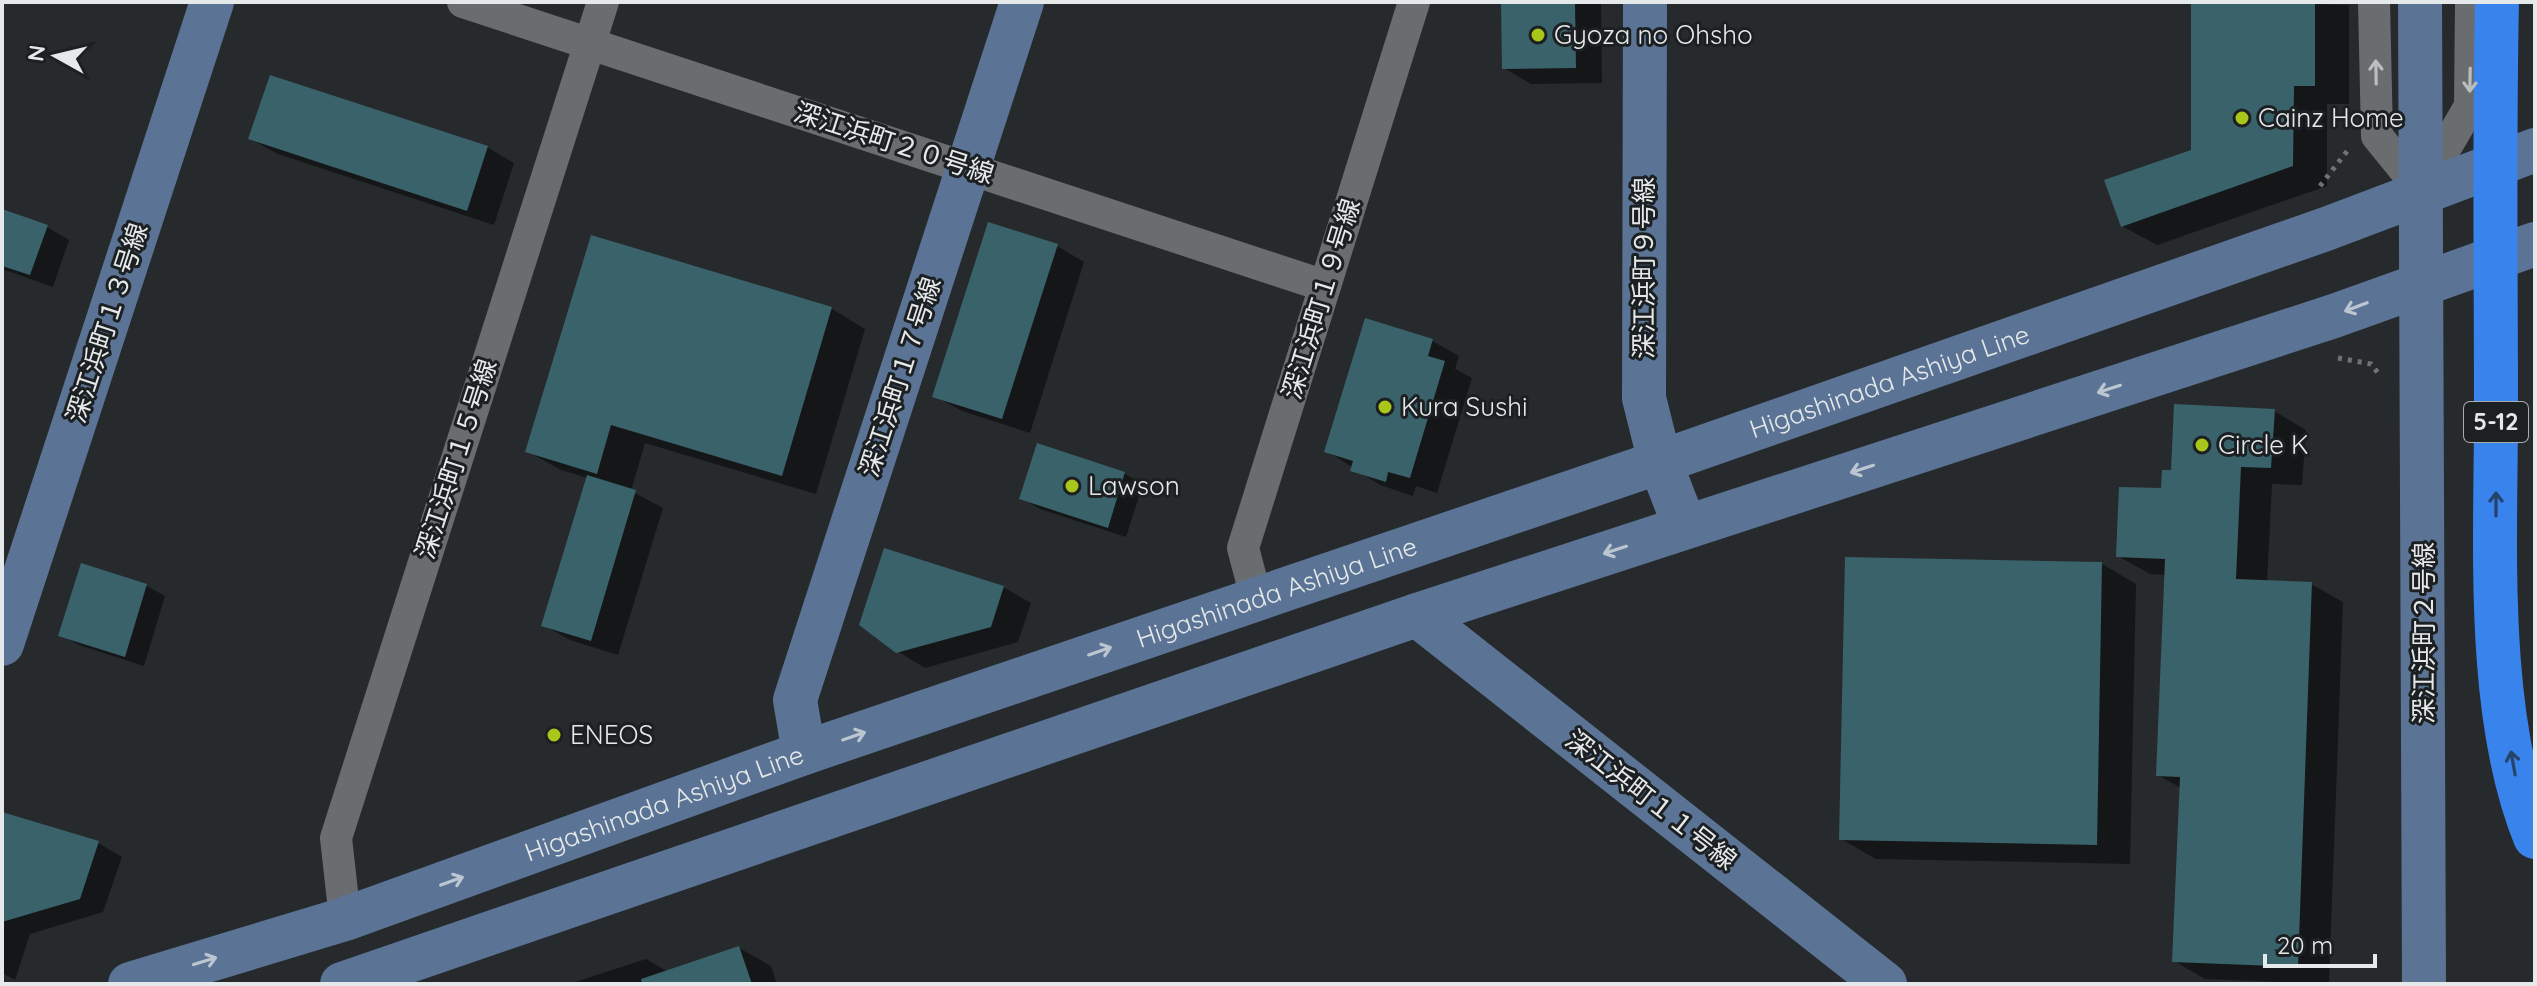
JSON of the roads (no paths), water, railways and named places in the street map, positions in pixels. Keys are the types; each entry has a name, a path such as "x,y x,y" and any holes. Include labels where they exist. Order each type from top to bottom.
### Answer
{"highway":[{"name":"5-12","path":"2497,2 2496,544 2501,664 2517,783 2535,837"}],"main road":[{"name":"深江浜町１３号線","path":"2,644 212,2"},
{"name":"深江浜町１７号線","path":"804,753 795,700 1022,2"},
{"name":"深江浜町９号線","path":"1645,2 1644,398 1660,462 1685,527"},
{"path":"2420,2 2422,282"},
{"name":"Higashinada Ashiya Line","path":"130,984 345,919 804,753 1660,462 2326,229 2421,190 2535,150"},
{"path":"342,984 1417,615 2334,316 2535,244"},
{"name":"深江浜町２号線","path":"2422,282 2424,984"},
{"name":"深江浜町１１号線","path":"1417,615 1885,984"}],"street":[{"name":"深江浜町２０号線","path":"463,2 1325,286"},
{"name":"深江浜町１５号線","path":"345,919 336,838 603,2"},
{"name":"深江浜町１９号線","path":"1256,597 1243,548 1414,2"},
{"path":"2374,2 2377,136 2421,190 2470,106 2471,2"}],"place":[{"name":"Gyoza no Ohsho","path":"1538,35"},
{"name":"Cainz Home","path":"2242,118"},
{"name":"Kura Sushi","path":"1385,407"},
{"name":"Circle K","path":"2202,445"},
{"name":"Lawson","path":"1072,486"},
{"name":"ENEOS","path":"554,735"}]}
